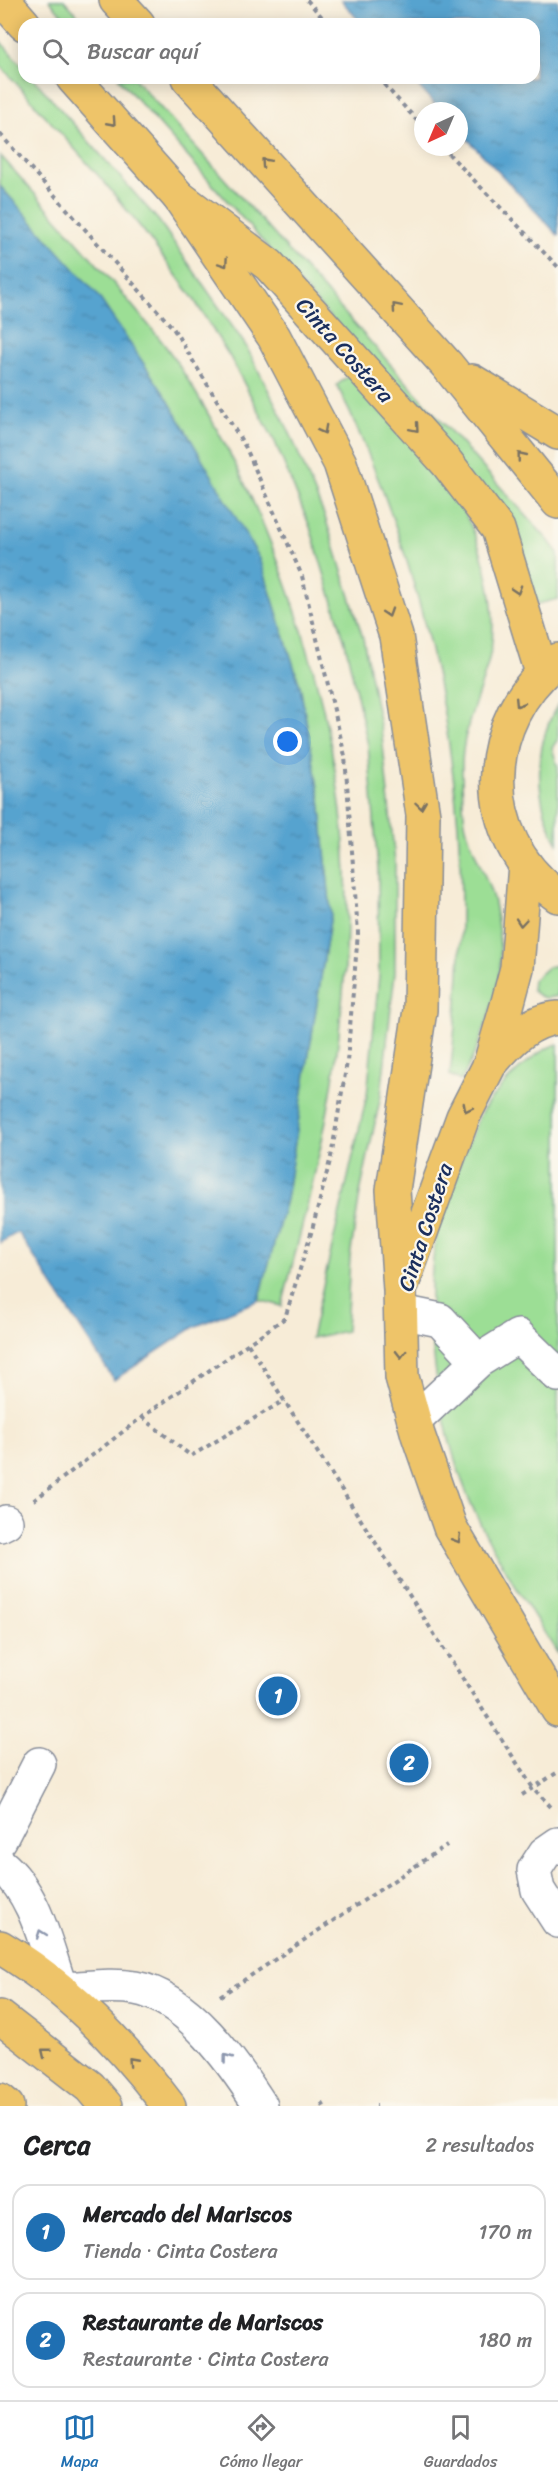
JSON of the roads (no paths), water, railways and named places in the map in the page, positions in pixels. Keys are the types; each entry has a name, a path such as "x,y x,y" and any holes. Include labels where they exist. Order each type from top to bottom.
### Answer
{"main road":[{"path":"3,0 19,18"},
{"path":"116,0 132,18"},
{"name":"Cinta Costera","path":"78,84 179,197 269,265 447,464 498,529 550,667"},
{"path":"193,84 447,365 558,502"},
{"path":"179,197 274,337 340,464 396,636 423,815 420,1010 393,1191 401,1301"},
{"path":"447,365 558,433"},
{"path":"550,667 524,694 510,718 498,758 497,786 502,814 511,840 525,864 542,883 558,896"},
{"name":"Cinta Costera","path":"525,864 517,968 490,1064 463,1117 401,1301 402,1377 414,1421 450,1527 558,1710"},
{"path":"490,1064 512,1040 543,1019 558,1018"},
{"path":"0,1947 61,1989 101,2026 169,2106"},
{"path":"0,2017 98,2097"},
{"path":"0,2100 7,2106"}],"lane":[{"path":"401,1301 440,1320 478,1361"},
{"path":"414,1421 478,1361 519,1336 558,1375"},
{"path":"0,1840 39,1764"},
{"path":"558,1844 545,1853 534,1870 538,1890 558,1921"},
{"path":"0,1864 13,1875 30,1903 61,1989 111,1986 138,1989 162,1999 189,2017 221,2049 261,2106"}],"water":[{"path":"341,0 558,0 558,235 468,140 468,102 433,102 416,84 540,84 540,18 357,18"},
{"path":"0,186 96,293 167,398 260,559 300,686 320,799 331,914 286,1199 259,1300 194,1327 114,1380 18,1232 0,1243"}],"place":[{"name":"Mercado del Mariscos","path":"278,1696"},
{"name":"Restaurante de Mariscos","path":"409,1763"}]}
